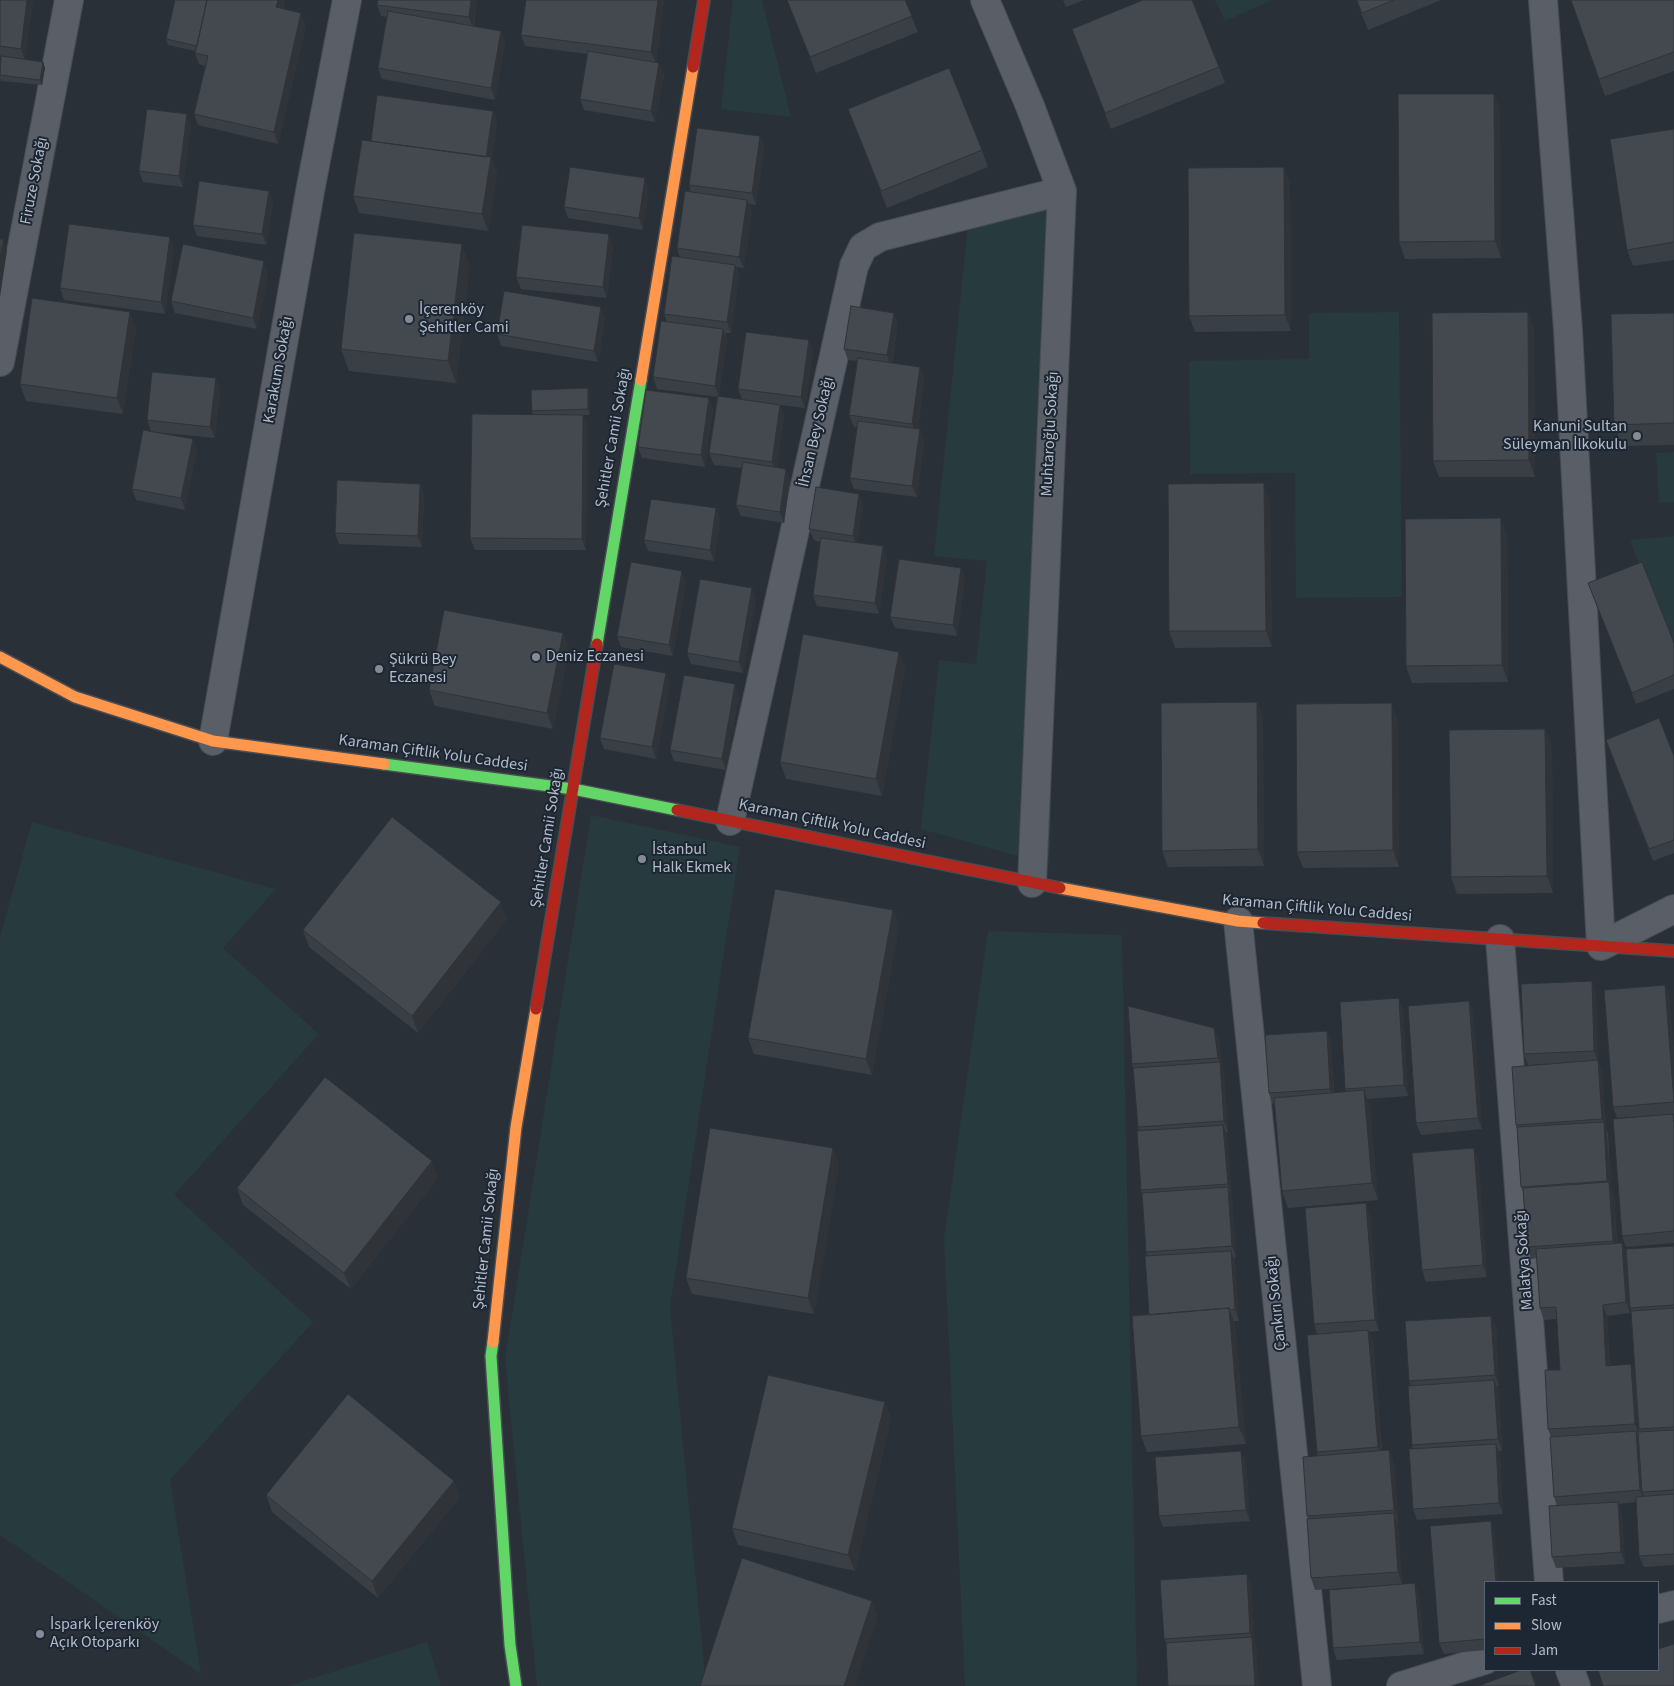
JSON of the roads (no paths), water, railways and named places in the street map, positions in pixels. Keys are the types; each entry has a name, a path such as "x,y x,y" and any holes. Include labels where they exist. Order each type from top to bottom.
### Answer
{"street":[{"name":"Firuze Sokağı","path":"0,362 69,0"},
{"name":"Karakum Sokağı","path":"213,741 311,186 347,0"},
{"name":"Şehitler Camii Sokağı","path":"516,1686 510,1645 490,1356 516,1127 704,0"},
{"name":"Muhtaroğlu Sokağı","path":"985,0 1030,106 1062,191 1032,883"},
{"path":"1543,0 1568,340 1601,946 1674,909"},
{"name":"İhsan Bey Sokağı","path":"730,821 854,266 863,247 880,238 1062,191"},
{"name":"Karaman Çiftlik Yolu Caddesi","path":"0,657 75,697 213,741 573,789 1032,883 1238,921 1674,952"},
{"name":"Çankırı Sokağı","path":"1238,921 1316,1686"},
{"name":"Malatya Sokağı","path":"1500,939 1549,1581"},
{"path":"1659,1609 1674,1605"},
{"path":"1401,1686 1484,1660"},
{"path":"1570,1671 1576,1686"}],"place":[{"name":"İçerenköy Şehitler Cami","path":"409,319"},
{"name":"Kanuni Sultan Süleyman İlkokulu","path":"1637,436"},
{"name":"Deniz Eczanesi","path":"536,657"},
{"name":"Şükrü Bey Eczanesi","path":"379,669"},
{"name":"İstanbul Halk Ekmek","path":"642,859"},
{"name":"İspark İçerenköy Açık Otoparkı","path":"40,1634"}]}
